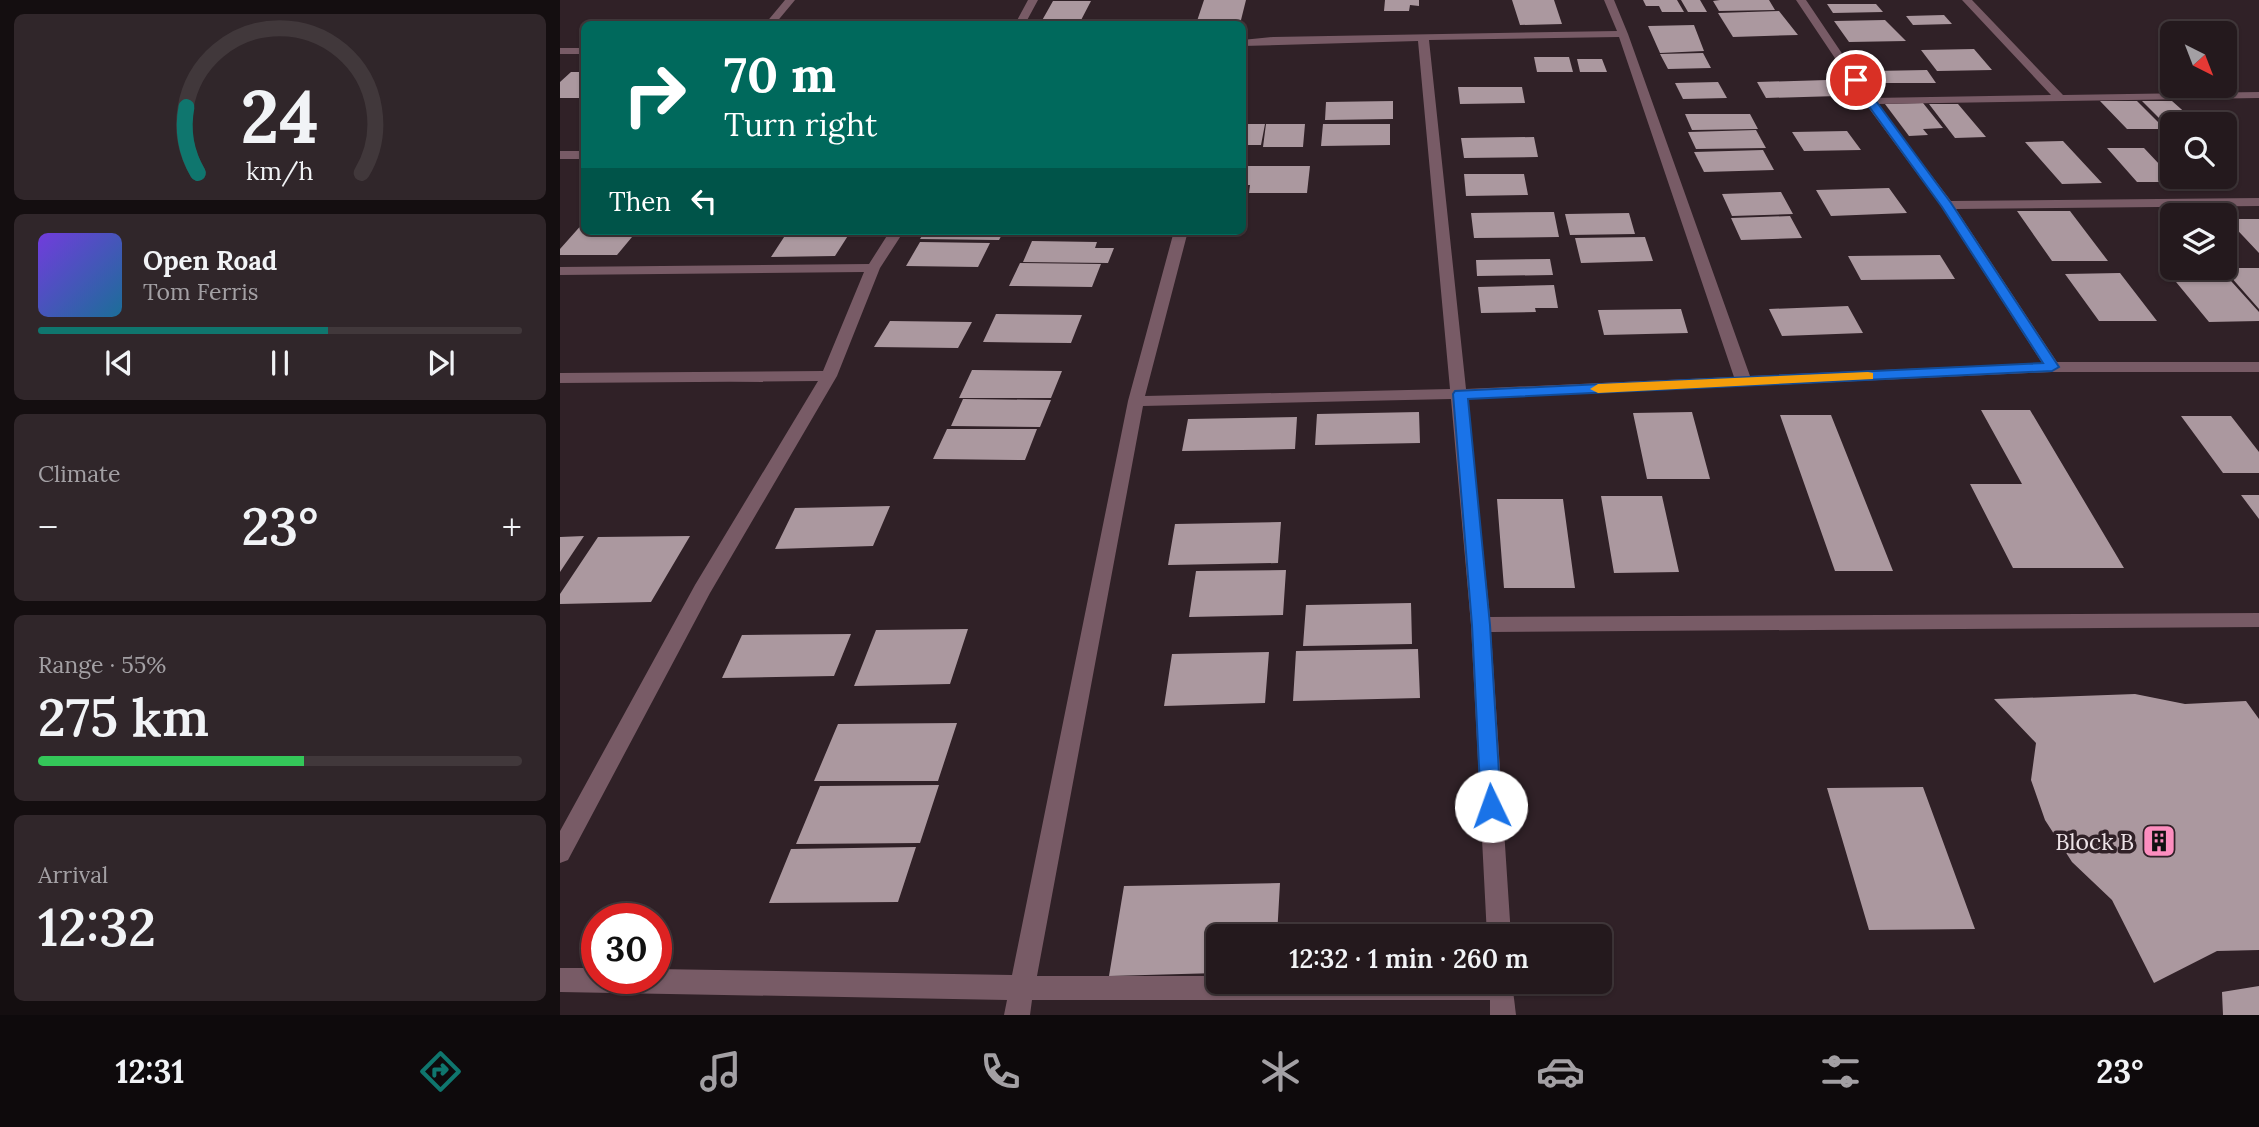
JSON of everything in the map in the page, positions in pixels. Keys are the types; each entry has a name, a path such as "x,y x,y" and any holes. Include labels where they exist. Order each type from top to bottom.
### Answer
{"street":[{"path":"772,21 790,0"},
{"path":"1022,21 1033,0"},
{"path":"1609,0 1744,382"},
{"path":"1801,0 1869,101 1947,205 2052,367"},
{"path":"1967,0 2060,98"},
{"path":"1246,43 1623,34"},
{"path":"1423,37 1481,625 1498,924"},
{"path":"560,51 581,51"},
{"path":"1869,101 2259,95"},
{"path":"560,155 581,155"},
{"path":"1947,205 2259,202"},
{"path":"560,853 702,590 829,376 873,268 894,235"},
{"path":"1017,1015 1136,401 1180,235"},
{"path":"560,271 873,268"},
{"path":"1136,401 1460,394 2052,367 2259,367"},
{"path":"560,378 829,376"},
{"path":"1481,625 2259,620"},
{"path":"560,980 1023,988 1206,987"},
{"path":"1502,994 1503,1015"}],"building":[{"path":"1204,0 1246,0 1241,21 1197,21"},
{"path":"1385,0 1419,0 1419,6 1410,5 1409,11 1384,11"},
{"path":"1512,0 1554,0 1562,24 1520,25"},
{"path":"1643,0 1677,0 1684,12 1662,12 1659,6 1646,6"},
{"path":"1681,0 1700,0 1707,12 1688,12"},
{"path":"1769,0 1775,10 1719,11 1713,1"},
{"path":"1053,1 1091,1 1081,21 1042,21"},
{"path":"1827,4 1876,4 1883,12 1833,13"},
{"path":"1779,11 1798,35 1733,37 1718,13"},
{"path":"1944,15 1952,24 1913,25 1906,16"},
{"path":"1885,20 1906,41 1849,42 1834,21"},
{"path":"1694,25 1704,51 1660,53 1648,26"},
{"path":"1974,49 1992,70 1937,71 1921,50"},
{"path":"1703,53 1711,68 1668,69 1660,54"},
{"path":"1534,57 1569,57 1573,72 1537,72"},
{"path":"1577,59 1602,59 1607,72 1580,72"},
{"path":"1927,70 1936,83 1883,83 1874,71"},
{"path":"571,72 581,72 581,98 560,98 560,82"},
{"path":"1827,80 1838,96 1766,98 1757,82"},
{"path":"1718,82 1727,98 1683,99 1675,83"},
{"path":"1458,87 1522,87 1525,103 1460,104"},
{"path":"1393,101 1393,119 1325,120 1326,102"},
{"path":"2100,101 2137,101 2160,124 2160,129 2127,129"},
{"path":"2142,101 2172,101 2184,112 2160,112 2160,119"},
{"path":"1923,103 1943,128 1923,129 1928,135 1909,136 1885,104"},
{"path":"1929,104 1958,104 1986,137 1955,138"},
{"path":"1685,114 1750,114 1758,129 1692,130"},
{"path":"1246,124 1265,124 1261,145 1246,145"},
{"path":"1266,124 1305,124 1303,147 1263,147"},
{"path":"1323,124 1390,124 1390,145 1321,146"},
{"path":"1756,130 1766,148 1696,149 1688,132"},
{"path":"1847,131 1861,150 1804,151 1792,132"},
{"path":"1534,137 1538,157 1464,158 1461,138"},
{"path":"2063,141 2102,183 2062,184 2025,142"},
{"path":"2107,148 2144,148 2160,165 2160,182 2137,182"},
{"path":"1763,150 1774,170 1704,172 1694,152"},
{"path":"1246,166 1310,166 1307,193 1249,193 1250,185 1246,185"},
{"path":"1464,174 1524,174 1528,195 1466,196"},
{"path":"1889,188 1907,213 1831,216 1816,190"},
{"path":"1781,192 1793,214 1732,216 1722,194"},
{"path":"2017,211 2070,211 2108,261 2052,261"},
{"path":"1554,212 1559,237 1474,238 1471,213"},
{"path":"1629,213 1635,234 1570,235 1565,214"},
{"path":"1790,216 1802,238 1741,240 1731,218"},
{"path":"2237,219 2259,219 2259,253 2237,230"},
{"path":"581,225 581,235 634,235 617,255 560,255 560,249"},
{"path":"785,235 848,235 835,256 771,257"},
{"path":"922,235 1002,235 999,240 920,239"},
{"path":"1645,237 1653,261 1581,263 1575,238"},
{"path":"1032,241 1097,242 1095,248 1114,248 1108,263 1023,262"},
{"path":"920,242 990,243 978,267 906,266"},
{"path":"1940,255 1955,279 1861,280 1848,256"},
{"path":"1550,259 1553,275 1477,276 1476,260"},
{"path":"1020,263 1101,264 1092,287 1009,286"},
{"path":"2237,268 2259,268 2259,309 2234,280 2237,280"},
{"path":"2120,273 2157,321 2099,321 2065,274"},
{"path":"2174,280 2230,280 2259,312 2259,321 2209,322"},
{"path":"1554,285 1558,308 1535,308 1536,312 1481,313 1478,287"},
{"path":"1848,306 1863,333 1782,336 1769,309"},
{"path":"1681,309 1688,333 1604,335 1598,310"},
{"path":"996,314 1082,315 1071,343 983,342"},
{"path":"890,321 972,322 958,348 874,347"},
{"path":"972,370 1062,371 1051,398 959,398"},
{"path":"963,399 1051,400 1040,427 951,426"},
{"path":"1981,410 2030,410 2124,568 2013,568 1970,484 2022,484"},
{"path":"1419,412 1420,443 1315,445 1317,414"},
{"path":"1692,412 1710,479 1647,479 1633,413"},
{"path":"1780,415 1831,415 1893,571 1835,571"},
{"path":"2181,416 2231,416 2259,452 2259,473 2223,473"},
{"path":"1297,417 1295,449 1182,451 1188,419"},
{"path":"947,429 1037,429 1025,460 933,459"},
{"path":"2241,495 2259,495 2259,519"},
{"path":"1601,496 1662,496 1679,572 1614,573"},
{"path":"1497,499 1563,499 1575,588 1504,588"},
{"path":"890,506 873,546 775,549 795,508"},
{"path":"1281,522 1278,563 1168,565 1175,524"},
{"path":"584,536 560,572 560,537"},
{"path":"690,536 651,602 560,604 560,594 598,537"},
{"path":"1286,570 1283,615 1189,617 1196,571"},
{"path":"1411,603 1412,644 1303,646 1306,605"},
{"path":"968,629 950,684 854,686 876,630"},
{"path":"851,634 834,676 722,678 742,635"},
{"path":"1418,649 1420,698 1293,701 1296,651"},
{"path":"1269,652 1265,703 1164,706 1172,654"},
{"name":"Block B","path":"2135,694 2185,704 2246,701 2259,719 2259,950 2217,951 2154,983 2112,900 2072,862 2045,820 2031,780 2036,743 1994,699"},
{"path":"957,723 938,781 814,781 838,724"},
{"path":"939,785 920,843 796,844 820,786"},
{"path":"1923,787 1975,929 1869,930 1827,788"},
{"path":"916,847 898,902 769,903 791,849"},
{"path":"1280,883 1278,924 1206,924 1206,973 1109,976 1124,886"},
{"path":"2259,986 2259,1015 2223,1015 2222,992"}],"slow traffic":[{"path":"1598,389 1868,376"}],"place":[{"name":"Block B","path":"2159,841"}],"route":[{"path":"1491,806 1481,625 1460,394 2052,367 1947,205 1856,80"}]}
